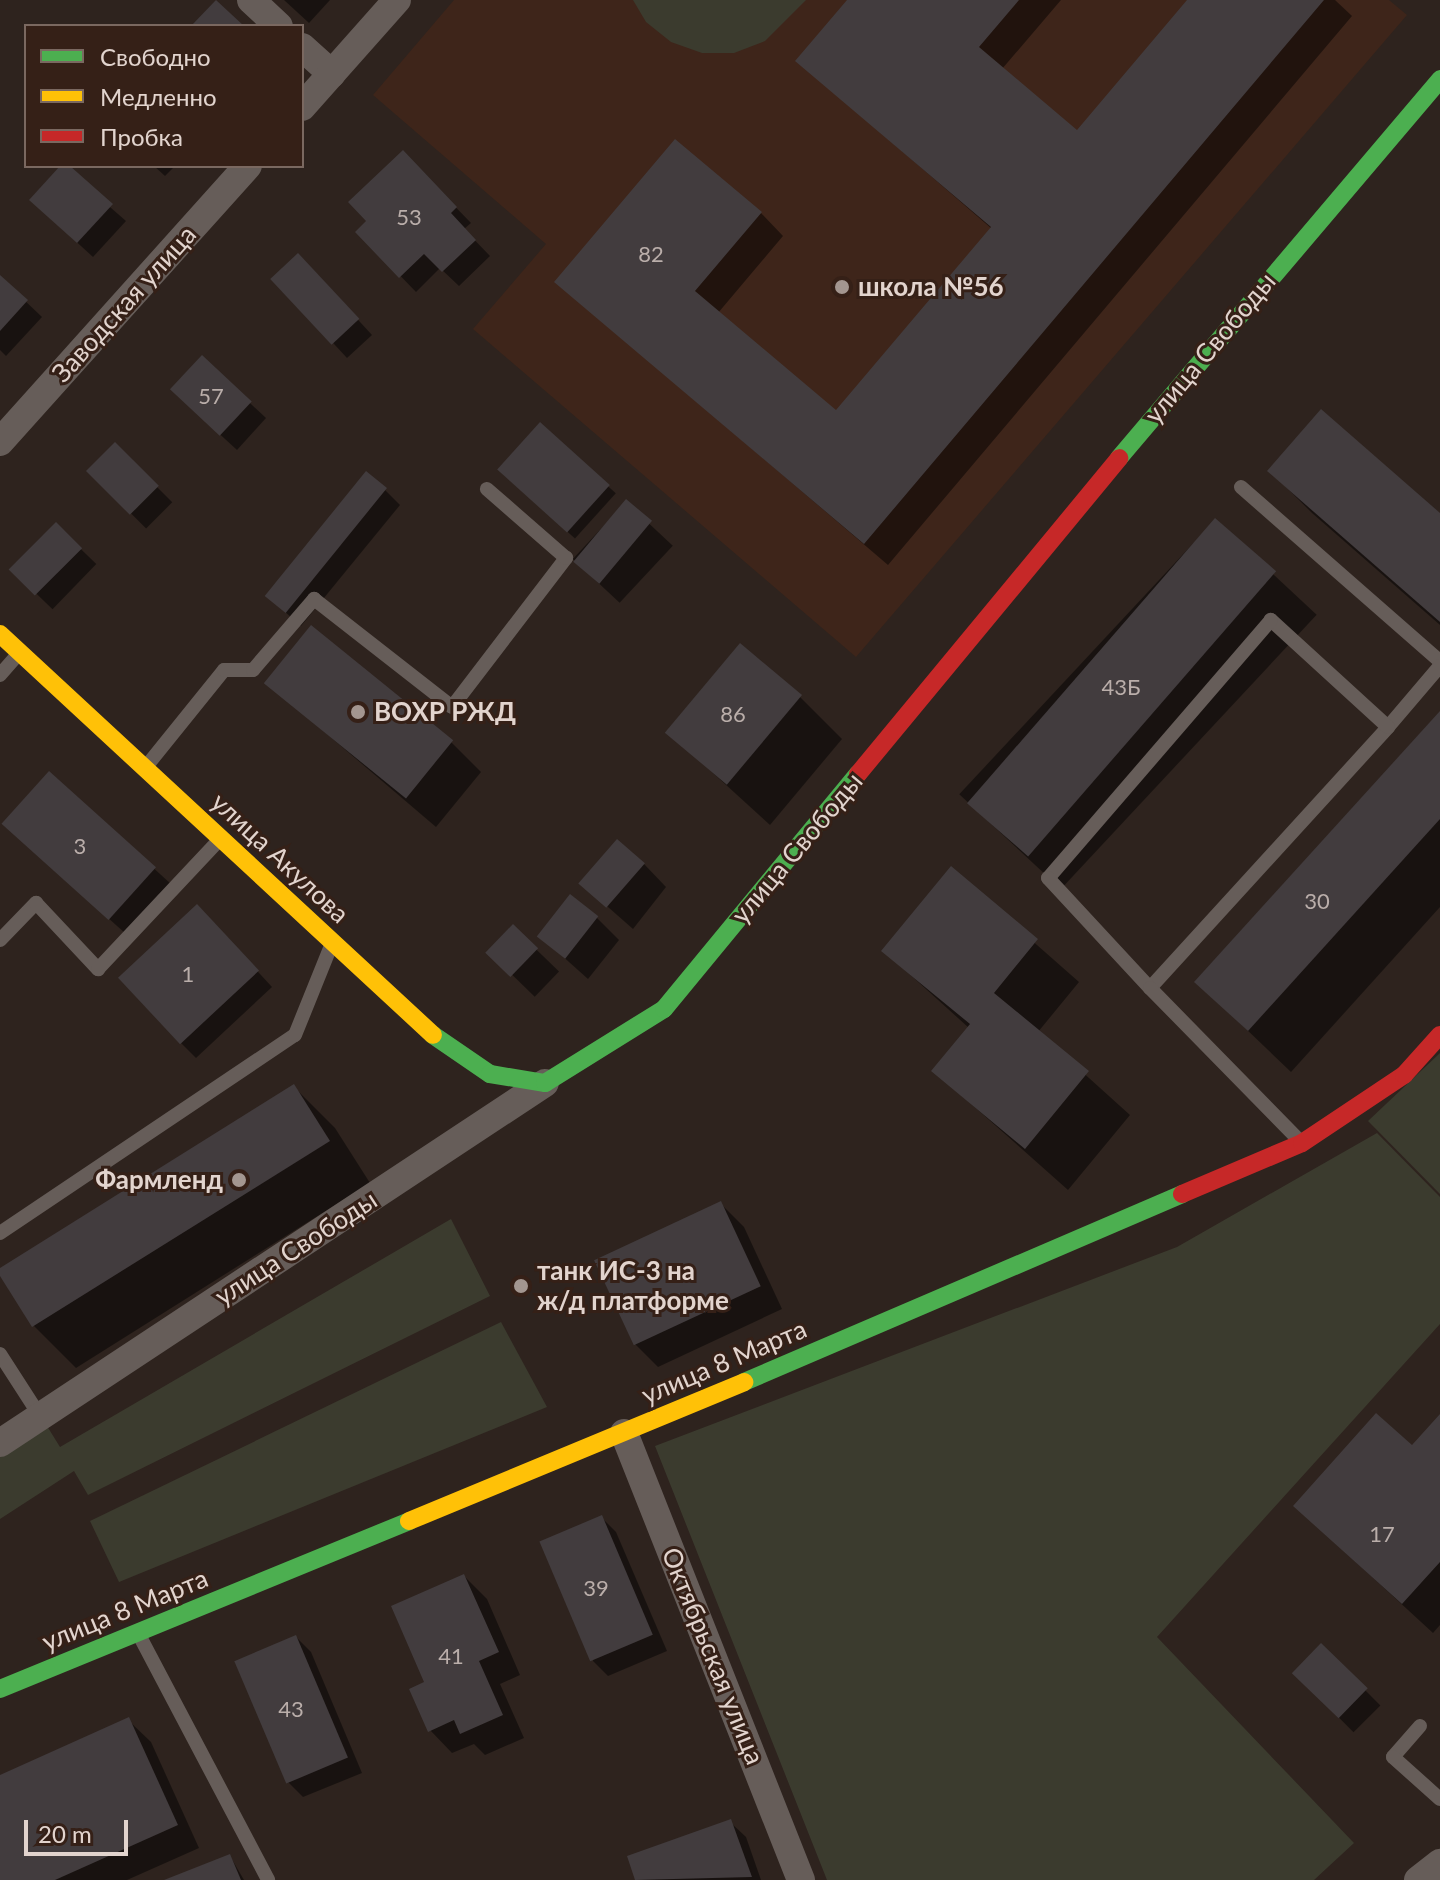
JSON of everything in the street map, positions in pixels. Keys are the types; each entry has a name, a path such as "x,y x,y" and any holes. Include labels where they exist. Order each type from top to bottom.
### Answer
{"street":[{"path":"251,0 277,24"},
{"path":"304,105 397,0"},
{"path":"304,49 332,74"},
{"name":"улица Свободы","path":"0,1443 545,1083 664,1009 1258,290 1440,79"},
{"name":"Заводская улица","path":"0,442 246,168"},
{"name":"улица Акулова","path":"0,634 447,1048 490,1074 545,1083"},
{"name":"улица 8 Марта","path":"0,1689 624,1433 1302,1143 1404,1075 1440,1035"},
{"name":"Октябрьская улица","path":"624,1433 801,1880"},
{"path":"1418,1880 1440,1863"}],"lane":[{"path":"1150,988 1388,727 1440,664 1241,487"},
{"path":"145,768 224,670 253,670 314,599 452,707 566,558 487,489"},
{"path":"1302,1143 1150,988 1048,878 1271,620 1388,727"},
{"path":"0,675 20,653"},
{"path":"0,940 36,903 98,969 221,839"},
{"path":"0,1233 295,1035 332,942"},
{"path":"0,1354 40,1416"},
{"path":"138,1633 268,1880"},
{"path":"1420,1726 1393,1757 1440,1799"}],"shaded area":[{"name":"школа №56","path":"454,0 1389,0 1407,15 856,657 473,329 546,244 373,95"}],"green space":[{"path":"633,0 806,0 765,41 734,53 702,53 671,42 646,22"},
{"path":"1440,1053 1440,1194 1368,1121"},
{"path":"1377,1133 1440,1197 1440,1324 1157,1637 1354,1843 1314,1880 827,1880 655,1446 1177,1247"},
{"path":"451,1219 490,1296 88,1495 74,1471 0,1519 0,1457 47,1426 60,1447"},
{"path":"501,1322 547,1407 119,1582 90,1521"}],"building":[{"path":"216,0 242,24 193,24"},
{"path":"847,0 1019,0 979,47 1077,130 1187,0 1324,0 864,544 554,282 675,139 762,212 695,291 836,410 991,227 795,61"},
{"path":"403,150 457,207 451,213 476,240 442,272 424,254 399,278 355,232 366,221 348,202"},
{"path":"58,168 72,168 113,204 77,243 29,200"},
{"path":"298,253 359,319 332,345 270,279"},
{"path":"0,275 28,300 0,331"},
{"path":"202,355 252,401 220,436 170,389"},
{"path":"1321,409 1440,513 1440,622 1267,471"},
{"path":"540,422 610,485 567,532 497,470"},
{"path":"115,442 159,486 130,515 86,471"},
{"path":"366,471 387,488 286,613 265,596"},
{"path":"626,499 652,521 599,584 573,562"},
{"path":"1215,518 1276,571 1028,856 967,803"},
{"path":"56,522 82,548 35,596 9,569"},
{"name":"ВОХР РЖД","path":"311,625 453,740 406,798 264,683"},
{"path":"740,643 802,695 727,785 665,733"},
{"path":"1440,711 1440,819 1248,1031 1194,982"},
{"path":"49,771 156,867 109,920 1,824"},
{"path":"617,839 645,863 606,908 578,884"},
{"path":"951,866 1038,939 994,993 1089,1071 1025,1149 931,1071 970,1024 881,951"},
{"path":"570,894 598,916 565,959 537,937"},
{"path":"197,904 259,971 180,1044 118,978"},
{"path":"513,924 538,948 510,977 485,953"},
{"path":"294,1084 330,1141 32,1327 0,1276 0,1268"},
{"path":"721,1201 761,1286 634,1345 594,1260"},
{"path":"1376,1413 1412,1445 1440,1414 1440,1562 1402,1604 1293,1506"},
{"path":"602,1515 653,1635 590,1661 539,1542"},
{"path":"464,1574 499,1652 479,1661 503,1715 460,1734 454,1720 428,1732 409,1689 424,1682 391,1606"},
{"path":"296,1635 348,1757 286,1784 234,1661"},
{"path":"1321,1643 1368,1688 1339,1718 1292,1673"},
{"path":"129,1717 178,1825 55,1880 0,1880 0,1775"},
{"path":"731,1819 752,1877 635,1880 627,1856"},
{"path":"230,1854 241,1880 164,1880"}],"traffic: fast":[{"path":"1119,458 1440,79"},
{"path":"433,1035 490,1074 545,1083 664,1009 858,774"},
{"path":"744,1382 1182,1194"},
{"path":"0,1689 409,1521"}],"traffic: slow":[{"path":"0,634 433,1035"},
{"path":"409,1521 744,1382"}],"traffic: jam":[{"path":"858,774 1119,458"},
{"path":"1182,1194 1302,1143 1404,1075 1440,1035"}],"place":[{"name":"школа №56","path":"842,287"},
{"name":"ВОХР РЖД","path":"358,712"},
{"name":"Фармленд","path":"239,1180"},
{"name":"танк ИС-3 на ж/д платформе","path":"521,1286"}]}
